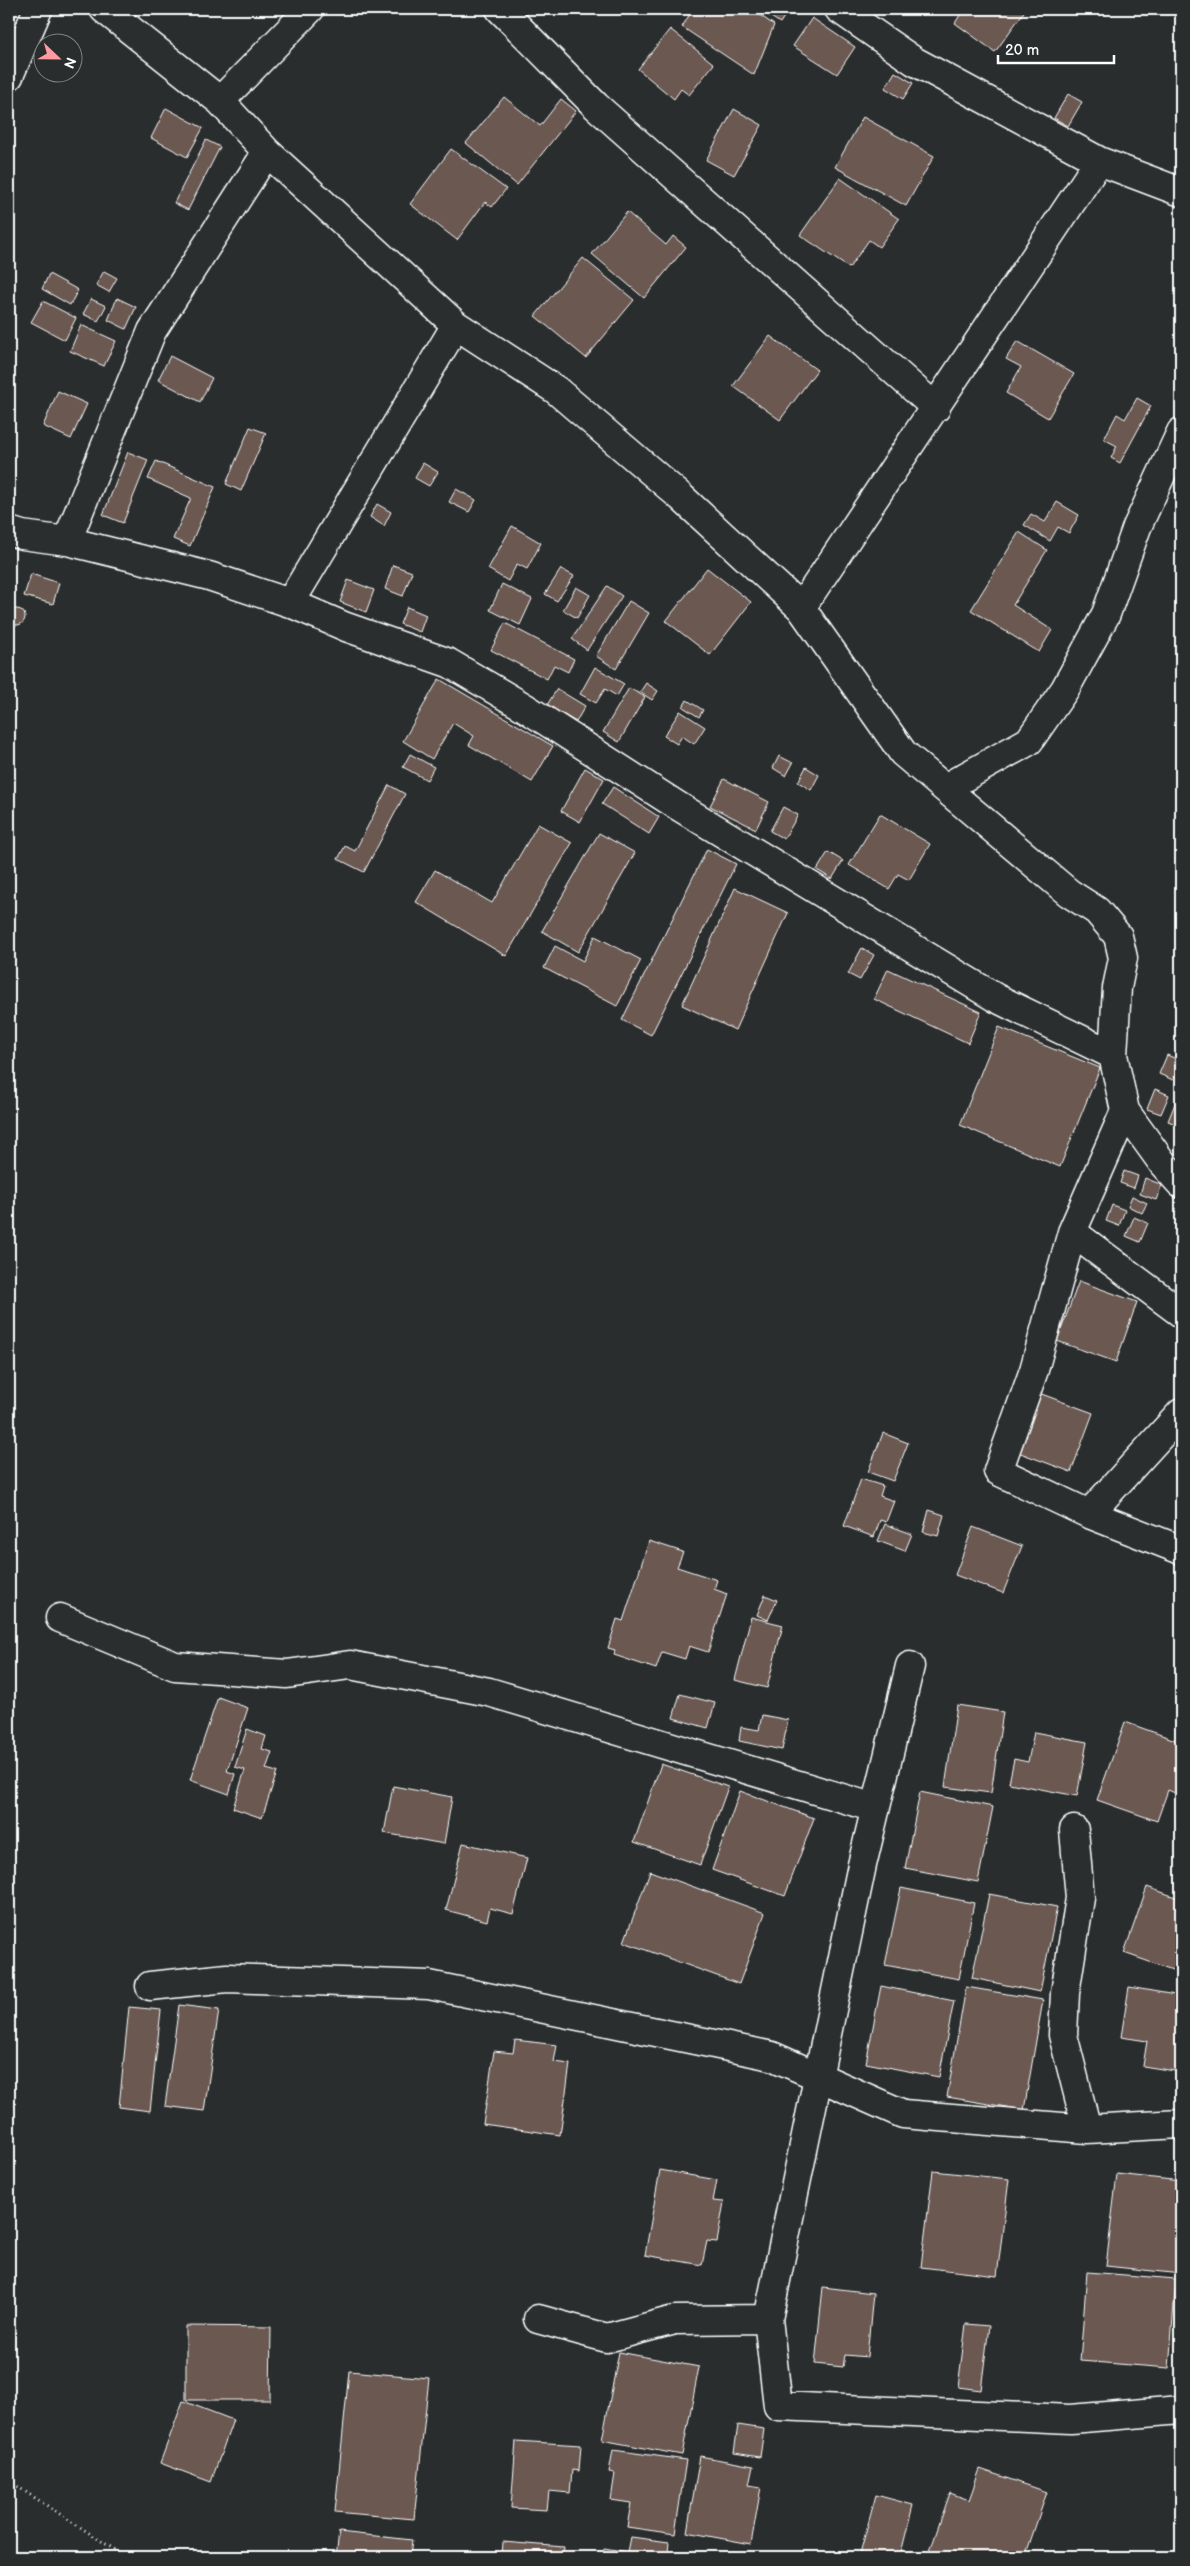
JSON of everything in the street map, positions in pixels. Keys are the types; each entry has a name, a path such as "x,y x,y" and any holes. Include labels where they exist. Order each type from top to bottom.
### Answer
{"street":[{"path":"9,76 38,9"},
{"path":"104,9 220,101 267,152 456,325 556,390 681,497 801,608 903,753 1069,893 1097,912 1118,936 1123,958 1117,988 1113,1055 1125,1111 1164,1165 1181,1184"},
{"path":"220,101 310,9"},
{"path":"500,9 596,106 936,408"},
{"path":"839,9 914,61 1099,161 1181,192"},
{"path":"66,541 152,332 267,152"},
{"path":"801,608 1099,161"},
{"path":"290,603 456,325"},
{"path":"945,788 1029,741 1065,689 1106,614 1137,527 1181,432"},
{"path":"9,531 22,535 66,541 209,576 290,603 346,627 448,663 524,707 678,806 996,998 1113,1055"},
{"path":"1125,1111 1072,1232 1034,1370 998,1471 1089,1514 1181,1550"},
{"path":"1072,1232 1181,1313"},
{"path":"1089,1514 1181,1413"},
{"path":"60,1618 175,1666 287,1674 350,1665 489,1692 875,1808"},
{"path":"910,1666 875,1808 768,2318 778,2406 1070,2420 1181,2410"},
{"path":"1074,1830 1080,1898 1066,1993 1063,2035 1087,2129"},
{"path":"150,1986 227,1978 429,1985 772,2056 903,2114 1087,2129 1181,2124"},
{"path":"538,2319 607,2338 674,2320 768,2318"}],"path":[{"path":"9,2480 126,2557"}],"building":[{"path":"693,9 751,9 774,25 754,75 682,27"},
{"path":"759,9 789,9 780,23"},
{"path":"964,9 1026,9 995,52 955,23"},
{"path":"812,18 855,47 837,74 793,46"},
{"path":"670,29 714,64 689,95 681,89 674,99 638,69"},
{"path":"895,72 913,83 903,99 885,88"},
{"path":"1068,94 1082,102 1068,126 1054,118"},
{"path":"504,97 540,126 561,99 576,111 517,185 466,143"},
{"path":"166,108 203,128 187,157 151,138"},
{"path":"734,109 762,125 734,175 706,160"},
{"path":"863,117 934,156 906,206 835,167"},
{"path":"206,140 220,147 188,210 174,203"},
{"path":"451,149 506,189 492,207 485,202 457,240 410,204"},
{"path":"840,178 899,219 879,247 869,240 849,268 800,235"},
{"path":"627,212 666,245 673,236 686,247 644,298 592,254"},
{"path":"583,258 634,300 586,358 535,316"},
{"path":"104,271 117,278 109,292 96,285"},
{"path":"49,274 78,290 70,305 42,289"},
{"path":"117,298 136,307 126,329 108,320"},
{"path":"91,299 106,306 98,321 83,314"},
{"path":"43,301 76,318 65,340 31,322"},
{"path":"81,325 116,341 104,366 70,351"},
{"path":"770,336 817,370 780,420 733,386"},
{"path":"1017,341 1074,374 1048,418 1006,393 1021,367 1006,359"},
{"path":"170,356 212,378 200,402 158,380"},
{"path":"58,391 87,404 71,439 43,426"},
{"path":"1137,398 1151,406 1120,463 1111,458 1117,446 1104,439 1117,414 1125,419"},
{"path":"250,427 266,433 241,491 226,484"},
{"path":"128,452 148,460 123,523 103,515"},
{"path":"156,461 215,487 190,546 173,539 191,498 148,479"},
{"path":"423,463 438,472 429,486 415,478"},
{"path":"456,489 476,500 469,512 449,502"},
{"path":"1057,502 1079,515 1069,533 1058,527 1050,541 1024,525 1031,514 1045,522"},
{"path":"377,504 391,512 384,526 370,517"},
{"path":"512,526 541,543 527,569 517,564 508,581 488,569"},
{"path":"1019,532 1047,550 1013,605 1052,630 1039,652 971,610"},
{"path":"393,565 412,572 403,596 385,589"},
{"path":"707,568 751,602 710,655 666,621"},
{"path":"561,569 574,576 557,601 545,594"},
{"path":"31,574 59,583 53,604 24,596"},
{"path":"348,580 374,590 366,612 340,602"},
{"path":"502,584 532,599 520,625 490,610"},
{"path":"607,586 622,596 587,650 572,639"},
{"path":"576,587 590,595 577,618 563,610"},
{"path":"629,601 649,613 616,669 596,656"},
{"path":"407,607 426,615 420,632 400,624"},
{"path":"14,609 20,609 25,614 23,623 14,625 9,620 9,614"},
{"path":"505,623 574,659 568,672 554,665 547,679 491,650"},
{"path":"595,667 624,684 617,696 605,689 596,703 580,694"},
{"path":"439,679 553,746 532,782 469,745 474,736 453,723 432,759 403,741"},
{"path":"646,683 658,691 652,700 640,692"},
{"path":"629,688 645,697 619,742 603,732"},
{"path":"557,689 585,706 576,722 547,705"},
{"path":"687,700 703,710 699,717 683,707"},
{"path":"680,711 705,727 694,744 682,736 677,744 664,736"},
{"path":"410,754 434,767 427,780 403,767"},
{"path":"779,756 793,763 786,776 773,768"},
{"path":"806,767 819,775 811,790 798,782"},
{"path":"585,768 604,779 580,822 561,811"},
{"path":"724,779 769,802 756,829 710,806"},
{"path":"389,785 405,794 364,872 338,859 345,846 355,851"},
{"path":"613,787 659,817 649,834 602,804"},
{"path":"783,807 798,815 784,839 770,831"},
{"path":"880,814 930,844 909,880 898,874 889,889 849,865"},
{"path":"538,824 572,843 506,956 416,902 435,870 492,903"},
{"path":"599,833 635,853 578,952 542,931"},
{"path":"707,849 736,864 651,1035 622,1020"},
{"path":"828,852 843,861 832,879 817,870"},
{"path":"735,888 788,913 735,1030 682,1005"},
{"path":"595,936 641,960 617,1006 544,968 555,946 583,961"},
{"path":"862,948 874,955 860,980 848,974"},
{"path":"888,969 981,1012 968,1043 874,999"},
{"path":"999,1027 1100,1068 1060,1167 960,1125"},
{"path":"1167,1055 1181,1061 1173,1080 1159,1074"},
{"path":"1155,1089 1169,1095 1161,1114 1147,1109"},
{"path":"1176,1101 1181,1103 1181,1126 1168,1121"},
{"path":"1124,1171 1138,1176 1134,1188 1120,1183"},
{"path":"1145,1178 1162,1185 1156,1200 1140,1194"},
{"path":"1132,1196 1147,1203 1142,1213 1128,1206"},
{"path":"1112,1205 1125,1210 1119,1226 1106,1221"},
{"path":"1134,1217 1148,1223 1140,1242 1126,1236"},
{"path":"1079,1281 1137,1302 1116,1362 1057,1341"},
{"path":"1036,1392 1093,1413 1071,1472 1015,1451"},
{"path":"883,1433 908,1443 893,1481 868,1472"},
{"path":"861,1479 883,1486 880,1496 894,1501 886,1522 880,1520 874,1537 844,1526"},
{"path":"929,1510 944,1515 938,1536 923,1532"},
{"path":"885,1524 912,1534 905,1551 878,1541"},
{"path":"973,1527 1022,1546 1003,1593 955,1575"},
{"path":"649,1541 683,1552 677,1567 717,1580 714,1589 727,1594 708,1652 689,1646 685,1659 662,1652 656,1669 614,1655 615,1650 608,1648 617,1619 623,1621"},
{"path":"765,1595 777,1600 768,1620 757,1615"},
{"path":"751,1617 783,1625 767,1688 735,1680"},
{"path":"680,1694 715,1703 708,1728 673,1718"},
{"path":"218,1697 248,1708 227,1771 235,1774 229,1794 190,1780"},
{"path":"957,1705 1003,1712 991,1793 945,1787"},
{"path":"762,1715 788,1720 782,1750 739,1741 741,1727 759,1730"},
{"path":"1125,1722 1181,1742 1181,1752 1175,1768 1181,1770 1181,1774 1175,1793 1168,1790 1157,1821 1097,1800"},
{"path":"247,1729 266,1736 262,1749 272,1752 266,1769 277,1772 262,1818 233,1808 245,1770 235,1767"},
{"path":"1034,1732 1087,1742 1077,1796 1009,1783 1014,1759 1028,1762"},
{"path":"661,1764 728,1787 700,1865 634,1842"},
{"path":"393,1786 452,1797 444,1844 384,1833"},
{"path":"740,1791 814,1818 785,1896 712,1870"},
{"path":"920,1792 993,1807 978,1882 905,1868"},
{"path":"463,1843 527,1858 513,1914 490,1908 487,1921 446,1910"},
{"path":"650,1871 765,1913 739,1984 624,1942"},
{"path":"1147,1887 1181,1899 1181,1973 1124,1953"},
{"path":"901,1888 974,1903 959,1979 885,1965"},
{"path":"989,1894 1057,1907 1040,1992 972,1978"},
{"path":"881,1986 954,2001 939,2077 866,2063"},
{"path":"966,1987 1043,2000 1024,2110 947,2097"},
{"path":"1129,1987 1181,1996 1181,2072 1143,2066 1147,2041 1121,2037"},
{"path":"179,2005 219,2010 204,2111 165,2106"},
{"path":"129,2007 161,2010 150,2111 119,2107"},
{"path":"515,2040 557,2045 554,2062 570,2064 560,2135 483,2124 494,2051 513,2053"},
{"path":"660,2170 717,2180 713,2201 724,2202 717,2242 707,2241 702,2265 645,2255"},
{"path":"933,2171 1009,2179 997,2276 921,2267"},
{"path":"1117,2174 1181,2181 1181,2274 1106,2266"},
{"path":"1087,2272 1176,2279 1169,2368 1080,2361"},
{"path":"823,2287 873,2293 867,2357 845,2355 843,2367 815,2364"},
{"path":"966,2324 989,2326 981,2390 958,2387"},
{"path":"186,2326 271,2327 270,2400 186,2400"},
{"path":"619,2352 699,2367 682,2455 602,2440"},
{"path":"349,2371 429,2378 414,2519 335,2512"},
{"path":"183,2401 233,2420 211,2482 160,2463"},
{"path":"738,2425 764,2429 760,2457 734,2453"},
{"path":"516,2441 581,2445 579,2471 572,2470 570,2493 549,2491 547,2510 511,2508"},
{"path":"613,2450 686,2460 675,2534 627,2527 631,2503 611,2500 615,2473 609,2472"},
{"path":"700,2456 753,2466 749,2485 761,2487 751,2544 687,2532"},
{"path":"980,2469 1047,2492 1025,2557 928,2557 950,2493 969,2500"},
{"path":"876,2495 913,2505 900,2557 859,2557"},
{"path":"339,2532 412,2540 410,2557 336,2557"},
{"path":"631,2537 669,2542 668,2553 673,2554 672,2557 602,2557 604,2548 628,2552"},
{"path":"503,2542 564,2547 563,2557 502,2557"}]}
